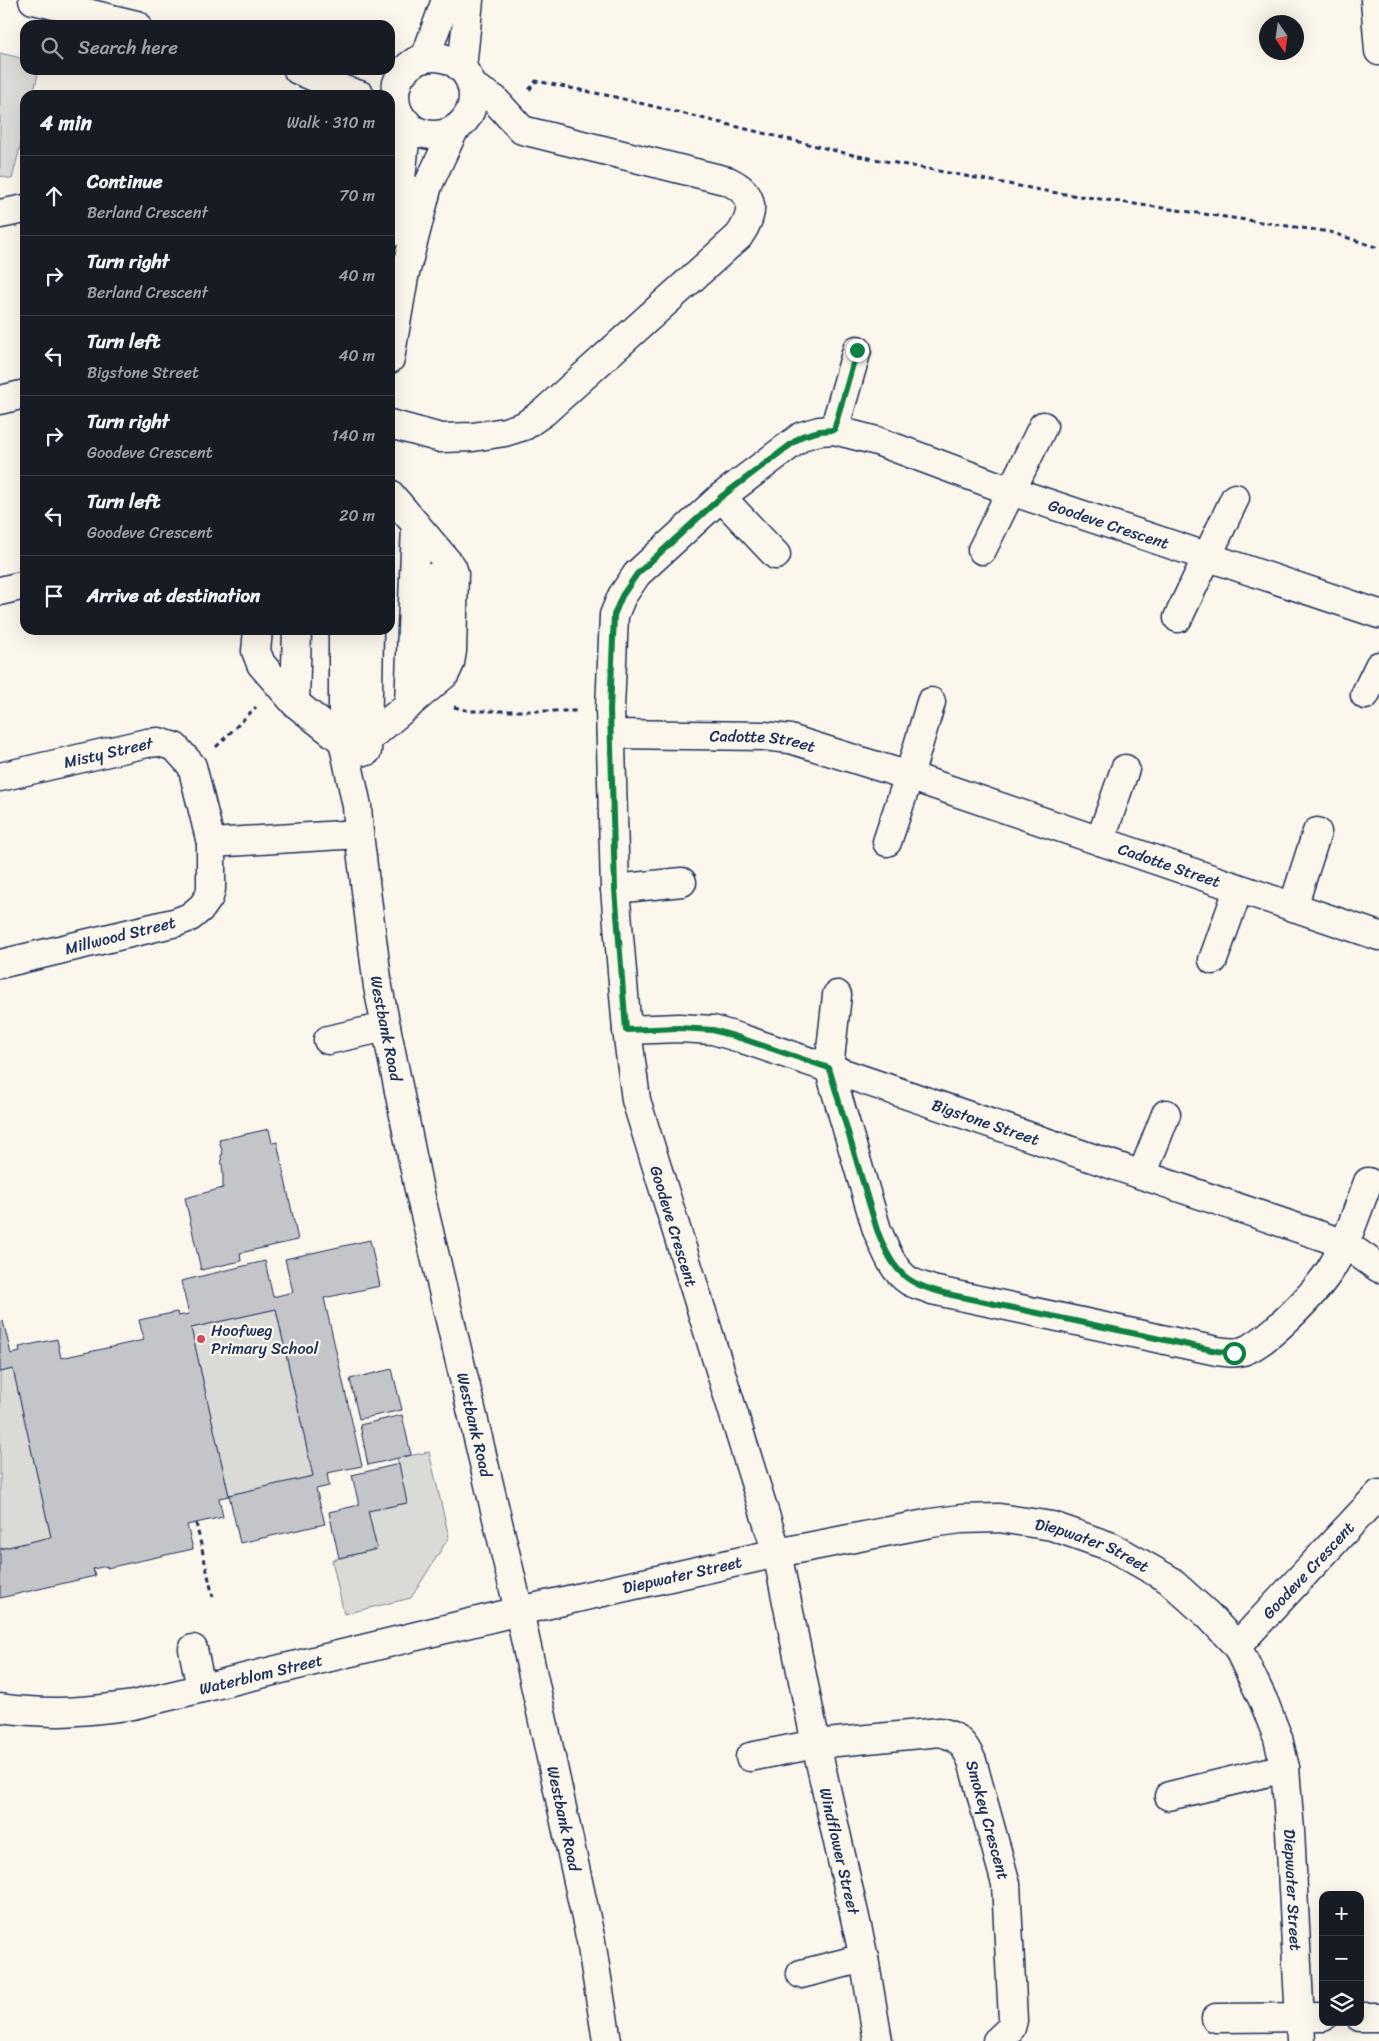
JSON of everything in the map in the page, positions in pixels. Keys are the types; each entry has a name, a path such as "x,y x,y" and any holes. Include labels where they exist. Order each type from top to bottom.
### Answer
{"street":[{"path":"33,0 116,20"},
{"path":"395,208 401,179 397,85 407,64 446,0"},
{"path":"395,330 404,277 428,185 454,130 468,115 474,96 467,77 469,0"},
{"path":"1375,0 1379,51"},
{"path":"395,425 441,438 473,437 505,432 524,426 544,412 739,236 748,223 752,208 741,186 728,180 522,130 494,99 445,58 407,64"},
{"path":"310,75 344,90"},
{"path":"398,111 415,129 424,133 434,134 454,130"},
{"path":"0,214 20,210"},
{"path":"834,430 857,350"},
{"path":"0,400 20,395"},
{"path":"982,550 1043,426"},
{"name":"Goodeve Crescent","path":"777,1553 636,1100 626,1030 615,889 610,722 614,615 622,596 637,574 721,497 802,436 820,431 834,430 877,441 1011,491 1208,555 1379,614"},
{"path":"721,497 776,555"},
{"path":"1178,618 1235,498"},
{"path":"258,635 256,651 259,660 295,703 356,740 409,705 432,686 435,548 395,500"},
{"path":"409,705 416,525"},
{"path":"0,591 20,586"},
{"path":"278,682 280,635"},
{"path":"295,703 298,635"},
{"name":"Westbank Road","path":"344,635 356,740 359,834 377,978 386,1027 418,1184 519,1611 590,1941 607,2041"},
{"name":"Westbank Road","path":"356,740 368,635"},
{"path":"1365,695 1379,666"},
{"path":"887,842 909,776 930,702"},
{"name":"Cadotte Street","path":"610,722 790,739 909,776 1238,890 1379,936"},
{"name":"Misty Street","path":"0,777 148,742 159,742 174,747 192,766 211,843"},
{"name":"Cadotte Street","path":"1100,842 1125,769"},
{"path":"1293,907 1317,832"},
{"path":"211,843 359,834"},
{"name":"Millwood Street","path":"0,964 177,922 190,917 202,907 209,897 211,889 211,843"},
{"path":"615,889 682,882"},
{"name":"Cadotte Street","path":"1213,960 1238,890"},
{"path":"837,995 829,1068 877,1230 887,1255 896,1267 909,1281 932,1290 1217,1351 1234,1353 1254,1346 1278,1328 1325,1276 1345,1244 1368,1182"},
{"path":"328,1040 386,1027"},
{"name":"Bigstone Street","path":"626,1030 679,1028 713,1030 740,1038 1345,1244 1379,1268"},
{"path":"1142,1175 1166,1114"},
{"name":"Goodeve Crescent","path":"1237,1646 1379,1494"},
{"name":"Diepwater Street","path":"519,1611 777,1553 961,1518 999,1518 1052,1526 1112,1547 1168,1579 1208,1615 1237,1646 1270,1715 1285,1768 1308,2025"},
{"name":"Windflower Street","path":"777,1553 816,1744 864,1958 878,2041"},
{"name":"Waterblom Street","path":"0,1708 29,1712 77,1713 133,1705 519,1611"},
{"path":"193,1649 201,1688"},
{"name":"Smokey Crescent","path":"816,1744 940,1732 950,1734 966,1748 972,1761 1006,1884 1013,2020 1011,2028 997,2041"},
{"path":"750,1757 816,1744"},
{"path":"1169,1796 1285,1768"},
{"path":"801,1974 864,1958"},
{"path":"1364,2017 1379,2017"},
{"path":"1216,2018 1308,2025"}],"path":[{"path":"526,94 536,81 615,97 863,156 1051,192 1330,232 1379,248"},
{"path":"450,706 470,711 544,712 610,722"},
{"path":"192,766 225,740 257,707"},
{"path":"196,1523 213,1597"}],"shaded area":[{"path":"0,53 20,58 20,75 38,75 34,90 20,90 20,147 12,179 0,176"},
{"path":"276,1309 313,1476 229,1495 191,1328"},
{"path":"13,1369 51,1537 0,1549 0,1372"},
{"path":"429,1452 449,1537 411,1598 344,1614 332,1560 377,1549 368,1511 407,1503 397,1458"}],"building":[{"path":"269,1129 272,1143 277,1142 298,1240 240,1253 241,1261 201,1270 185,1198 223,1188 221,1155 223,1154 219,1140"},
{"path":"370,1240 380,1286 324,1298 362,1466 327,1473 329,1486 316,1489 325,1524 240,1543 229,1495 313,1476 276,1309 191,1328 229,1496 219,1498 223,1517 187,1525 193,1549 107,1568 107,1566 93,1569 95,1576 0,1598 0,1549 51,1537 13,1369 0,1372 0,1322 3,1321 11,1354 20,1352 19,1347 57,1339 61,1358 144,1340 139,1320 177,1312 178,1316 189,1314 181,1281 265,1261 273,1297 293,1292 285,1259"},
{"path":"392,1369 402,1410 359,1419 350,1379"},
{"path":"402,1415 411,1455 368,1465 360,1425"},
{"path":"399,1464 407,1503 368,1511 377,1549 339,1558 329,1512 359,1505 352,1475"}],"place":[{"name":"Hoofweg Primary School","path":"201,1339"}],"route":[{"path":"857,350 834,430 820,431 802,436 721,497 637,574 622,596 614,615 610,710 615,889 626,1030 679,1028 713,1030 829,1068 877,1230 887,1255 909,1281 952,1295 1234,1353"}]}
